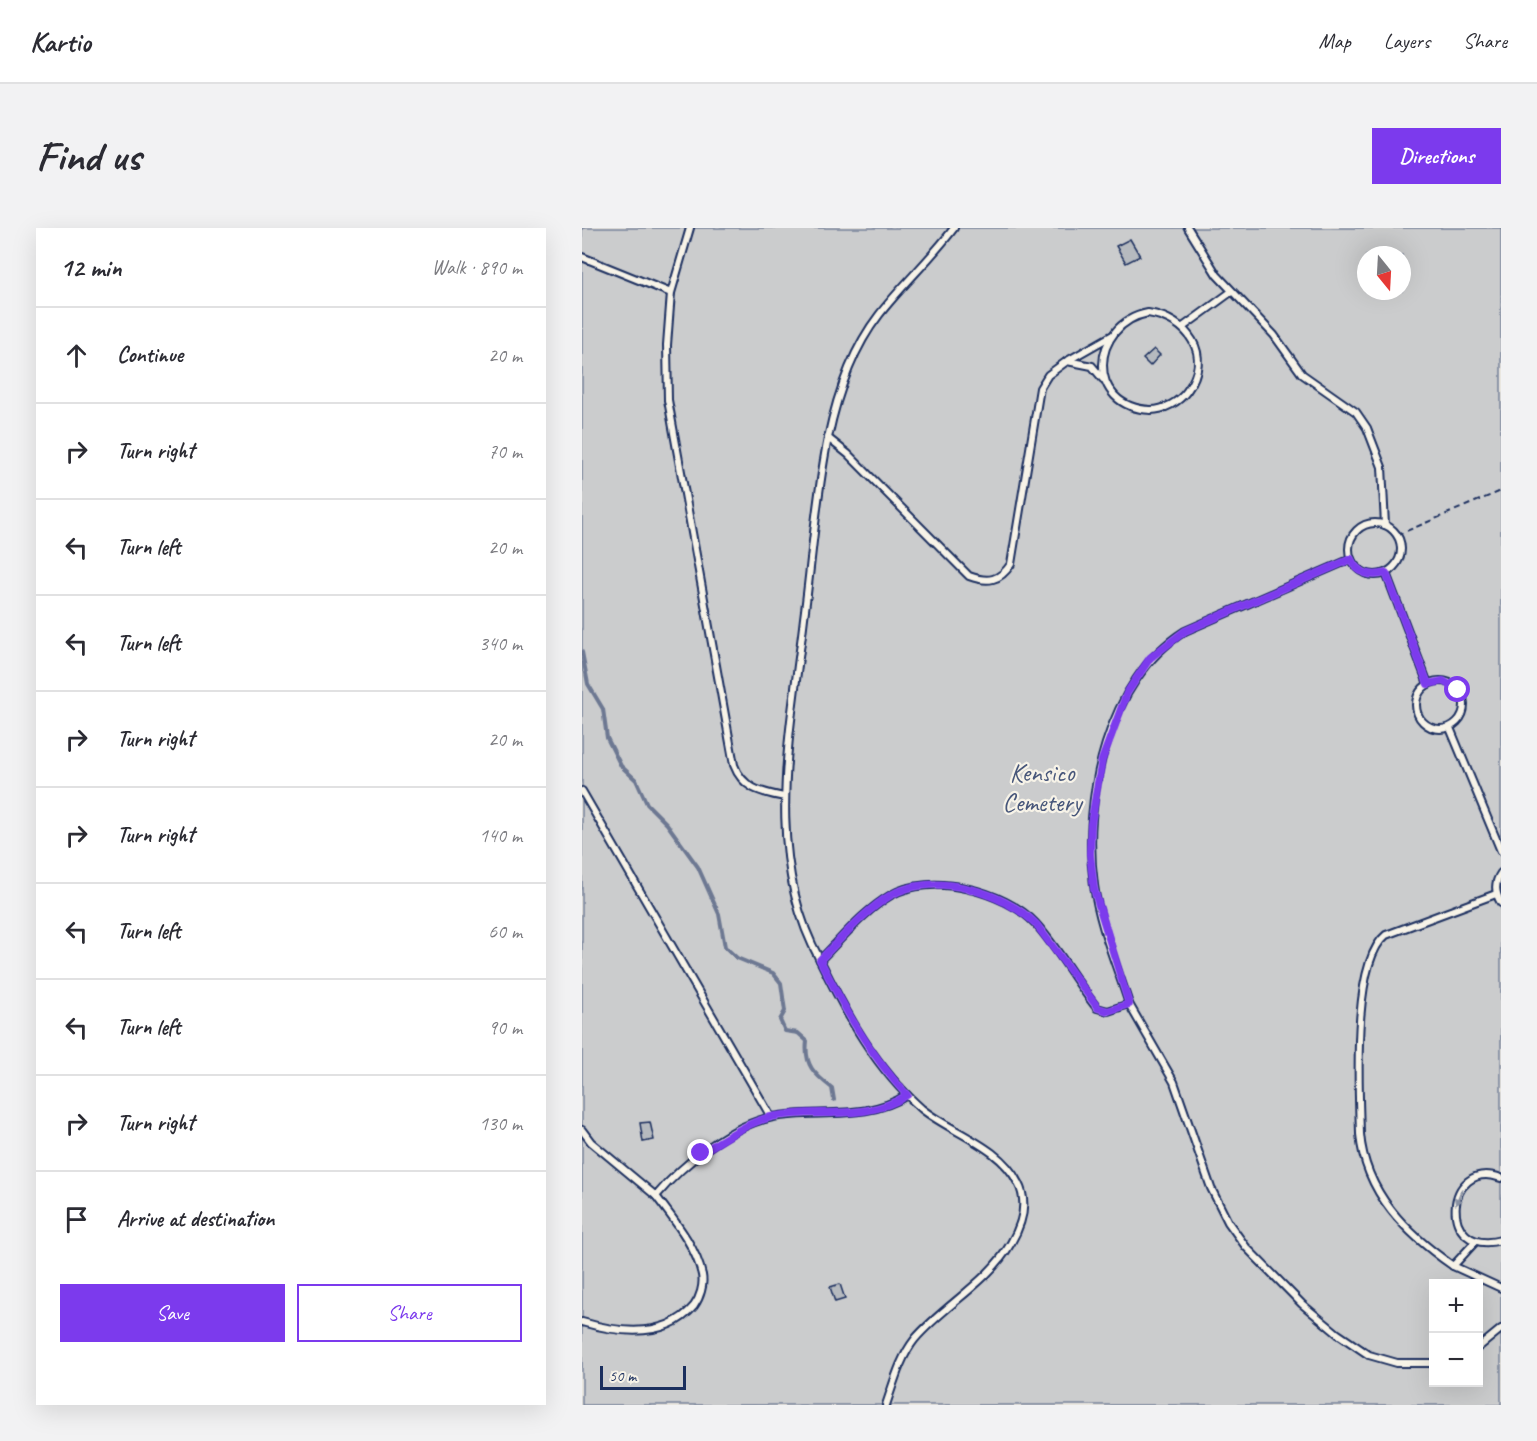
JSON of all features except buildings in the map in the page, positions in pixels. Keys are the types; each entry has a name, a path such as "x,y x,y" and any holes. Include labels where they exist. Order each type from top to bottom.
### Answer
{"lane":[{"path":"690,228 671,293 667,355 670,421 734,765 743,782 751,788 784,797"},
{"path":"886,1405 904,1356 915,1339 998,1262 1010,1244 1024,1209 1023,1194 1008,1168 979,1145 925,1111 907,1095 874,1055 836,992 809,940 788,873 784,797 823,464 838,395 872,325 954,228"},
{"path":"1188,228 1231,292 1274,335 1302,374 1356,412 1367,428 1377,451 1384,478 1385,525"},
{"path":"582,257 671,293"},
{"path":"1183,327 1231,292"},
{"path":"828,438 848,454 969,576 988,581 997,579 1011,564 1040,388 1048,375 1067,361 1111,336 1131,316 1148,313 1166,316 1183,327 1193,342 1198,358 1194,378 1186,393 1172,404 1156,410 1138,409 1122,403 1110,392 1092,366 1067,361"},
{"path":"1103,379 1104,357 1111,336"},
{"path":"1376,523 1385,525 1397,535 1401,554 1397,562 1386,573 1366,574 1358,570 1351,559 1349,543 1358,529 1376,523"},
{"path":"1351,559 1185,631 1150,658 1127,693 1102,760 1091,824 1090,854 1094,889 1129,1004 1174,1082 1211,1188 1228,1222 1246,1247 1302,1304 1338,1334 1369,1355 1397,1363 1429,1363"},
{"path":"1386,573 1428,684"},
{"path":"1443,681 1451,684 1461,694 1463,710 1450,728 1435,729 1421,720 1416,709 1416,700 1428,684 1443,681"},
{"path":"1450,728 1501,851"},
{"path":"582,791 771,1117"},
{"path":"1501,873 1496,884 1496,894 1501,903"},
{"path":"820,960 892,895 917,886 975,890 1002,899 1024,912 1049,940 1098,1008 1108,1011 1129,1004"},
{"path":"1496,894 1386,935 1378,942 1366,968 1361,1015 1362,1153 1379,1192 1399,1223 1421,1243 1453,1266 1501,1288"},
{"path":"656,1196 676,1172 701,1153 746,1126 771,1117 874,1110 891,1105 907,1095"},
{"path":"582,1131 591,1142 656,1196 698,1262 703,1278 696,1303 677,1320 650,1330 615,1330 582,1322"},
{"path":"1501,1178 1487,1175 1466,1183 1456,1196 1454,1212 1457,1223 1466,1235 1476,1241 1501,1240"},
{"path":"1453,1266 1476,1241"},
{"path":"1483,1344 1501,1329"}],"path":[{"path":"1397,535 1501,491"}],"green space":[{"name":"Kensico Cemetery","path":"582,228 1501,228 1501,1405 582,1405"}],"waterway":[{"path":"582,652 588,684 603,709 607,738 621,766 636,780 647,804 667,824 698,867 719,914 725,947 737,958 773,973 781,983 785,1011 780,1020 785,1031 798,1033 807,1041 809,1063 815,1073 832,1088 834,1100"}],"route":[{"path":"701,1153 746,1126 771,1117 874,1110 891,1105 907,1095 874,1055 853,1022 820,960 879,903 904,889 917,886 957,887 1002,899 1024,912 1036,924 1083,991 1098,1008 1108,1011 1129,1004 1094,889 1090,854 1095,793 1102,760 1127,693 1150,658 1185,631 1351,559 1358,570 1366,574 1386,573 1428,684 1443,681 1458,690"}]}
